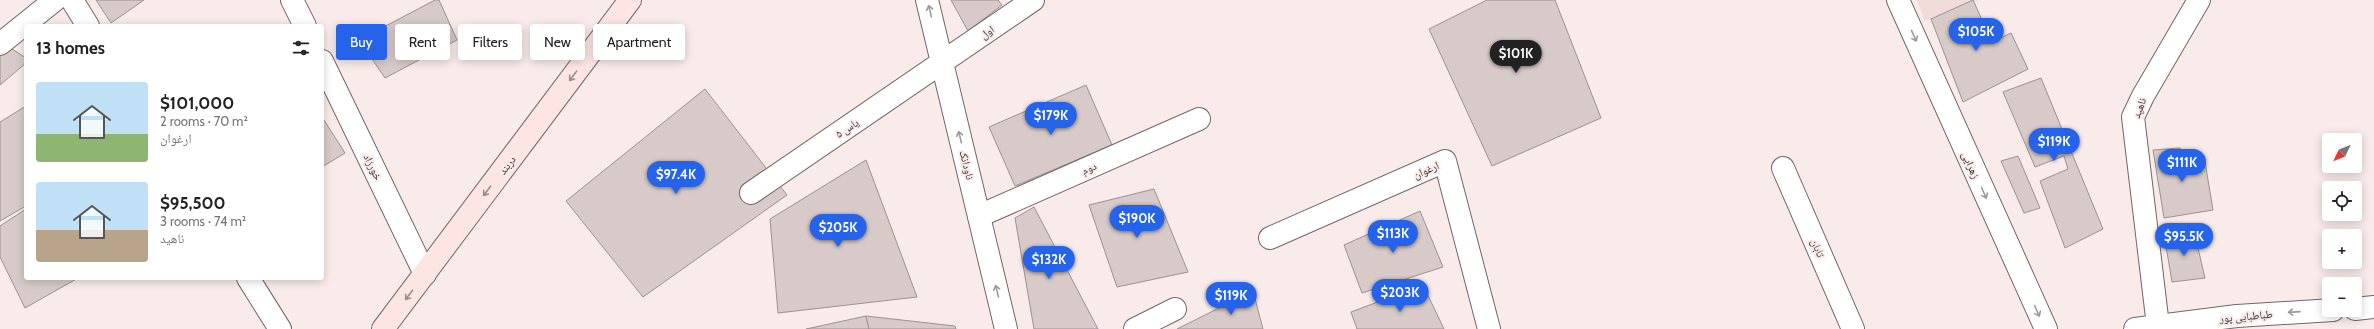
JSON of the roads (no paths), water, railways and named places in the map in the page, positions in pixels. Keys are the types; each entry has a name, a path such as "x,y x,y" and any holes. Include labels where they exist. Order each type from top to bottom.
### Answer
{"main road":[{"name":"دربند","path":"383,329 630,0"}],"street":[{"path":"25,24 55,0"},
{"path":"72,0 87,24"},
{"path":"292,0 304,24"},
{"name":"ناودانک","path":"927,0 1006,329"},
{"name":"اول","path":"942,63 1033,0"},
{"name":"زهرایی","path":"1898,0 2046,329"},
{"name":"ناهید","path":"2158,326 2133,117 2142,96 2199,0"},
{"path":"0,44 24,25"},
{"name":"یاس ۵","path":"751,194 942,63"},
{"name":"خورزاد","path":"324,65 424,274"},
{"name":"دوم","path":"979,216 1199,120"},
{"name":"ارغوان","path":"1270,238 1445,161 1489,329"},
{"name":"تابان","path":"1783,168 1853,329"},
{"path":"249,280 280,329"},
{"path":"2362,308 2374,307"},
{"path":"1135,329 1175,309"},
{"name":"طباطبایی پور","path":"2135,329 2237,316 2322,311"}]}
